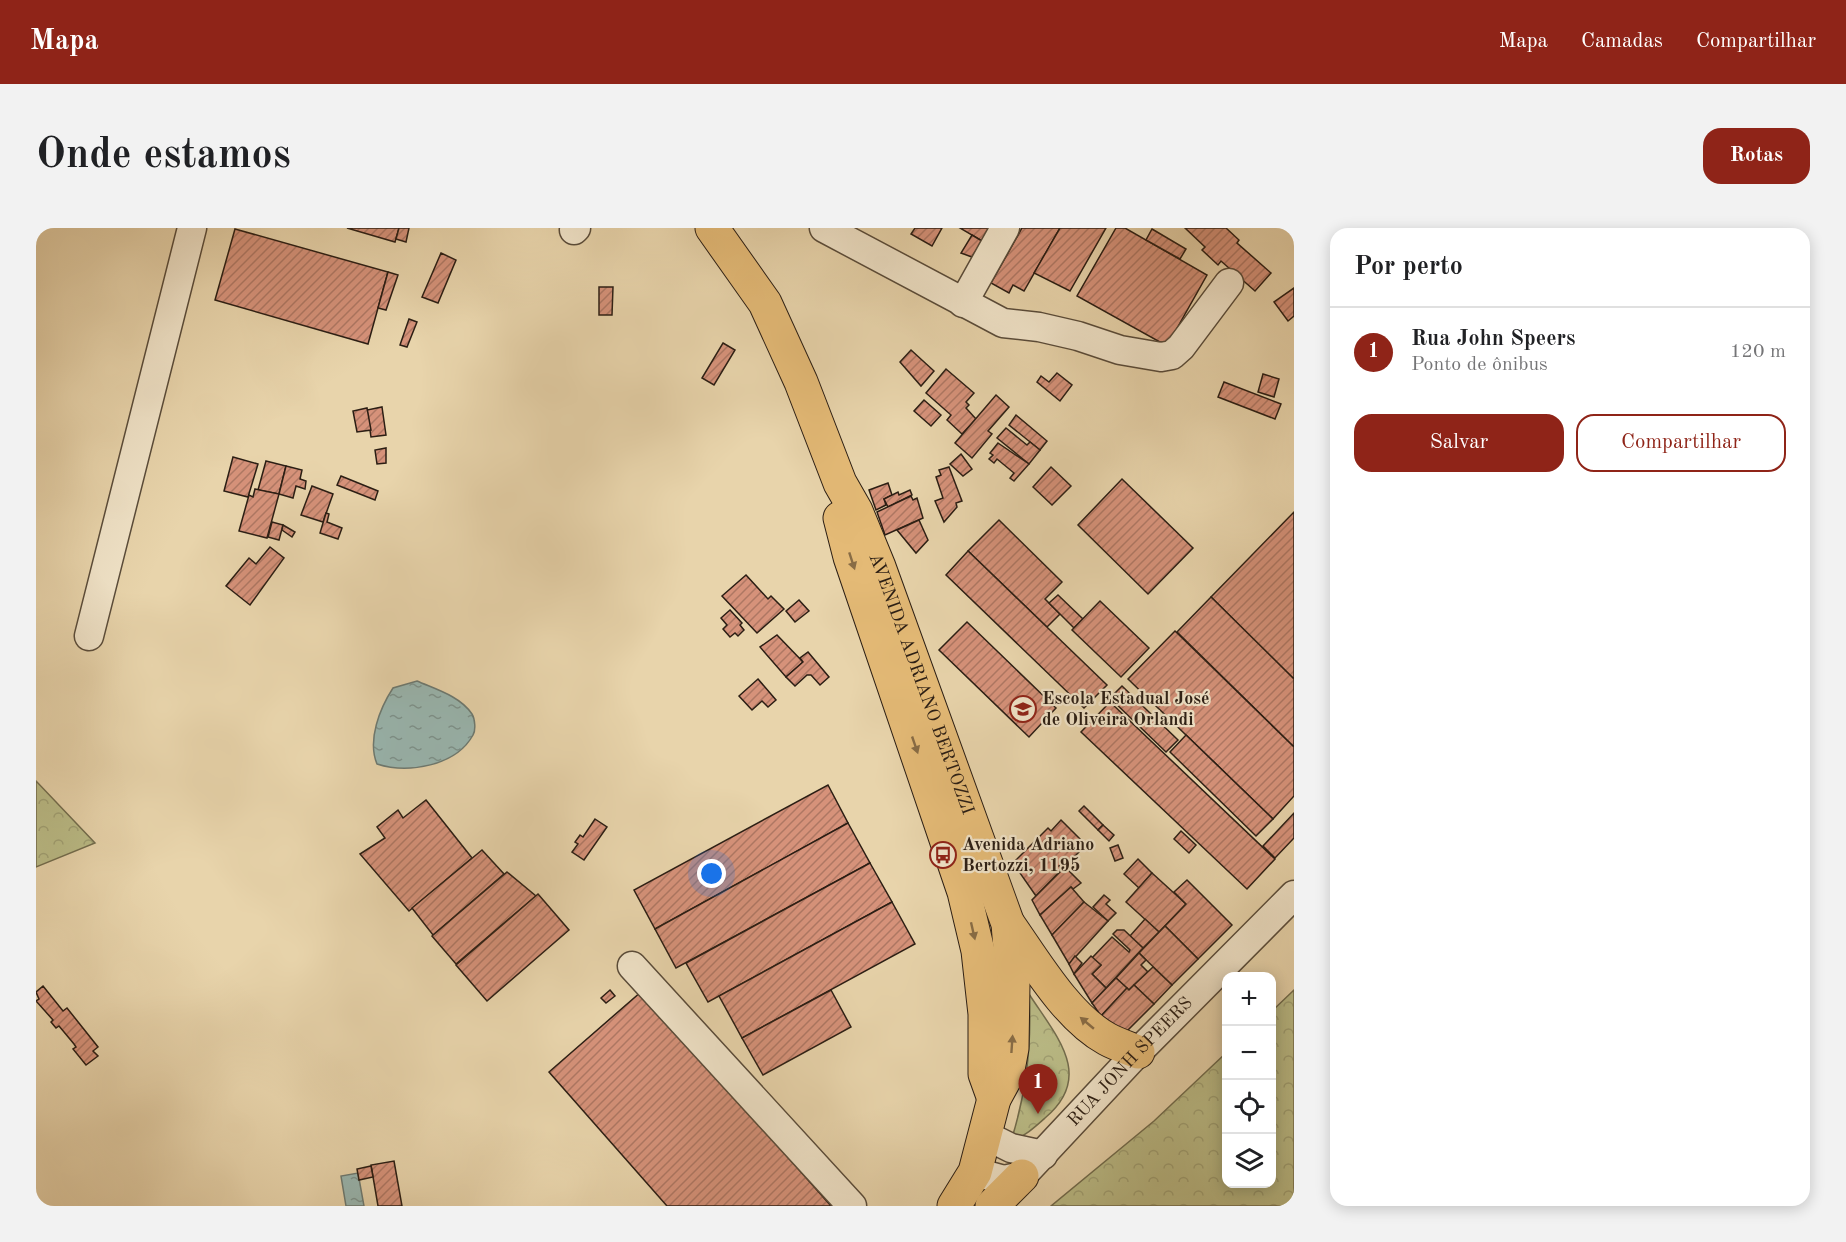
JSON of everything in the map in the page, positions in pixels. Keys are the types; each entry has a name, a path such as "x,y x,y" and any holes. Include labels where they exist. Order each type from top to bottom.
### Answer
{"main road":[{"name":"AVENIDA ADRIANO BERTOZZI","path":"712,228 765,303 801,382 840,483 856,511 879,567 1008,924 1013,984 1012,1048 1007,1075 994,1099 985,1135"},
{"name":"AVENIDA ADRIANO BERTOZZI","path":"840,483 839,513 850,557 964,892 978,951 986,1014 985,1074 994,1099"},
{"path":"1008,924 1047,979 1081,1018 1106,1039 1138,1052"},
{"path":"954,1206 975,1172 985,1135"},
{"path":"992,1206 1032,1166"}],"street":[{"path":"89,636 192,228"},
{"path":"824,228 1003,323 1039,327 1078,336 1120,350 1161,357 1172,355 1181,347 1229,282"},
{"path":"963,303 1005,228"},
{"name":"RUA JONH SPEERS","path":"1032,1166 1138,1052 1294,895"},
{"path":"632,966 852,1206"},
{"path":"975,1172 1004,1180 1032,1166 1011,1148 985,1135"}],"green space":[{"path":"36,781 95,843 36,867"},
{"path":"1294,990 1294,1206 1051,1206 1154,1121 1222,1057 1222,1188 1276,1188 1276,1007"},
{"path":"1029,994 1059,1041 1066,1056 1069,1071 1067,1087 1060,1102 1033,1128 1011,1141 1021,1105 1027,1068 1030,1031"}],"water":[{"path":"417,681 461,702 474,719 473,735 455,754 430,765 403,768 377,764 374,755 374,735 384,705 393,688"},
{"path":"358,1173 364,1206 346,1206 341,1176"}],"building":[{"path":"347,228 399,228 395,242"},
{"path":"399,228 409,228 406,242 396,239"},
{"path":"915,228 942,228 932,246 911,234"},
{"path":"960,228 989,228 982,241"},
{"path":"1022,228 1060,228 1024,291 1013,285 1009,293 991,283"},
{"path":"1060,228 1106,228 1070,291 1034,273"},
{"path":"1116,228 1125,228 1207,275 1167,346 1077,296"},
{"path":"1185,228 1226,228 1239,240 1237,243 1271,273 1255,291 1221,261 1218,265 1202,250 1205,247"},
{"path":"235,229 388,272 368,344 215,300"},
{"path":"1152,229 1186,249 1180,259 1146,240"},
{"path":"972,235 982,241 972,257 961,253"},
{"path":"441,253 456,260 438,303 422,297"},
{"path":"388,272 398,275 386,310 378,308"},
{"path":"599,287 613,287 612,315 599,315"},
{"path":"1294,288 1294,316 1288,321 1274,302"},
{"path":"409,319 417,322 407,347 400,345"},
{"path":"723,343 735,350 714,385 702,378"},
{"path":"911,350 934,371 921,386 900,362"},
{"path":"946,369 974,393 966,402 969,405 966,408 976,419 962,434 947,420 951,415 926,393"},
{"path":"1057,373 1072,385 1060,401 1037,382 1041,376 1049,382"},
{"path":"1263,374 1279,379 1274,397 1258,392"},
{"path":"1224,382 1281,404 1275,419 1218,397"},
{"path":"996,395 1009,407 988,431 992,434 972,458 955,443"},
{"path":"924,400 941,415 931,426 914,411"},
{"path":"382,407 386,435 371,437 367,410"},
{"path":"367,408 371,430 357,432 353,411"},
{"path":"1016,415 1047,441 1040,450 1009,425"},
{"path":"1006,428 1027,445 1030,442 1040,450 1029,464 997,438"},
{"path":"998,443 1029,464 1014,481 1010,478 1014,473 997,459 994,463 989,459 993,455 990,453"},
{"path":"386,448 386,463 377,464 375,450"},
{"path":"961,454 972,469 963,476 950,464"},
{"path":"233,457 258,464 248,497 224,491"},
{"path":"266,461 286,466 279,494 258,490"},
{"path":"286,466 302,470 300,479 306,481 305,489 296,486 293,498 279,494"},
{"path":"949,467 962,501 956,503 957,507 944,522 935,501 943,498 936,477 941,475 939,470"},
{"path":"1051,467 1071,486 1052,505 1033,487"},
{"path":"341,476 378,491 375,500 337,485"},
{"path":"1122,479 1193,548 1148,594 1078,525"},
{"path":"888,483 892,495 884,499 886,505 876,510 869,490"},
{"path":"312,486 333,494 323,522 301,515"},
{"path":"255,489 279,494 267,538 239,531 249,495 253,497"},
{"path":"910,490 912,495 888,507 884,499 898,492 899,495"},
{"path":"911,496 913,500 917,498 923,518 885,535 877,512"},
{"path":"1294,512 1294,679 1211,597"},
{"path":"326,513 329,514 327,522 342,528 338,539 320,533"},
{"path":"919,520 928,540 916,553 897,530"},
{"path":"999,520 1062,582 1045,599 1060,614 1047,627 968,551"},
{"path":"272,522 283,525 279,540 268,537"},
{"path":"283,525 295,532 292,537 282,530"},
{"path":"270,547 284,558 250,605 226,586 249,558 256,564"},
{"path":"968,551 1107,685 1084,708 946,575"},
{"path":"746,575 768,599 771,596 784,609 757,633 722,596"},
{"path":"1058,595 1083,619 1074,628 1049,603"},
{"path":"1211,597 1294,679 1294,747 1177,632"},
{"path":"799,600 809,611 795,622 786,611"},
{"path":"1100,601 1149,648 1121,677 1072,630"},
{"path":"730,610 742,623 740,625 744,630 738,636 735,633 730,637 723,629 727,625 721,618"},
{"path":"967,622 1056,708 1029,737 939,650"},
{"path":"1175,631 1294,747 1294,796 1273,819 1128,679"},
{"path":"777,635 803,662 786,677 760,647"},
{"path":"808,652 829,677 820,685 811,675 807,675 795,686 786,677 803,662 800,658"},
{"path":"758,679 776,700 768,707 762,701 752,710 739,696"},
{"path":"1122,686 1178,740 1166,752 1110,698"},
{"path":"1110,702 1275,859 1247,889 1081,732"},
{"path":"1186,735 1273,819 1256,836 1170,752"},
{"path":"828,785 848,823 655,929 634,890"},
{"path":"426,800 472,858 409,911 360,854 385,838 377,827 398,810 403,818"},
{"path":"1084,806 1103,825 1098,830 1079,811"},
{"path":"1294,813 1294,838 1275,858 1263,846"},
{"path":"595,819 607,827 584,860 572,852 578,844 575,842 580,835 583,837"},
{"path":"1061,820 1086,845 1069,862 1067,859 1059,866 1062,869 1036,896 1013,863 1048,828 1051,831"},
{"path":"848,823 870,863 676,968 655,929"},
{"path":"1103,825 1114,835 1109,841 1098,830"},
{"path":"1181,831 1196,845 1189,853 1174,839"},
{"path":"1118,845 1123,858 1115,861 1110,848"},
{"path":"482,850 504,874 433,935 412,908"},
{"path":"1138,859 1152,873 1139,888 1124,874"},
{"path":"870,863 892,902 708,1002 686,963"},
{"path":"1065,867 1081,883 1073,889 1071,887 1040,915 1032,900"},
{"path":"507,872 536,896 456,964 432,936"},
{"path":"1152,873 1186,904 1159,932 1126,902"},
{"path":"1187,880 1232,925 1198,959 1165,926 1186,904 1174,892"},
{"path":"1071,887 1084,902 1052,935 1040,915"},
{"path":"538,894 569,930 487,1001 456,965"},
{"path":"1104,895 1110,900 1106,904 1116,913 1108,921 1093,907"},
{"path":"892,902 915,944 742,1038 719,996"},
{"path":"1084,902 1108,921 1069,964 1052,935"},
{"path":"1145,919 1159,932 1143,948 1130,936"},
{"path":"1165,926 1198,959 1172,985 1139,953"},
{"path":"1117,930 1124,930 1143,948 1106,988 1092,974 1101,965 1092,958 1112,937 1129,952 1130,950 1113,934"},
{"path":"1139,953 1146,960 1141,965 1148,972 1129,990 1116,978"},
{"path":"1075,956 1082,963 1074,974 1069,964"},
{"path":"1091,956 1101,965 1092,974 1106,988 1092,1003 1074,974"},
{"path":"1153,967 1172,985 1154,1004 1134,985"},
{"path":"1116,978 1127,988 1101,1016 1092,1003"},
{"path":"1134,985 1154,1004 1127,1031 1117,1031 1101,1016 1127,988 1129,990"},
{"path":"43,986 63,1011 67,1008 98,1047 93,1051 98,1056 86,1065 73,1049 76,1047 74,1044 59,1026 56,1028 51,1022 53,1020 36,1001 39,999 36,992"},
{"path":"610,990 615,996 606,1003 601,998"},
{"path":"831,990 851,1027 763,1075 742,1038"},
{"path":"642,991 831,1206 667,1206 549,1072"},
{"path":"394,1161 402,1206 378,1206 371,1165"},
{"path":"371,1166 373,1177 359,1180 357,1169"}],"place":[{"name":"Escola Estadual José de Oliveira Orlandi","path":"1023,709"},
{"name":"Avenida Adriano Bertozzi, 1195","path":"943,855"},
{"name":"Rua John Speers","path":"1038,1114"}]}
